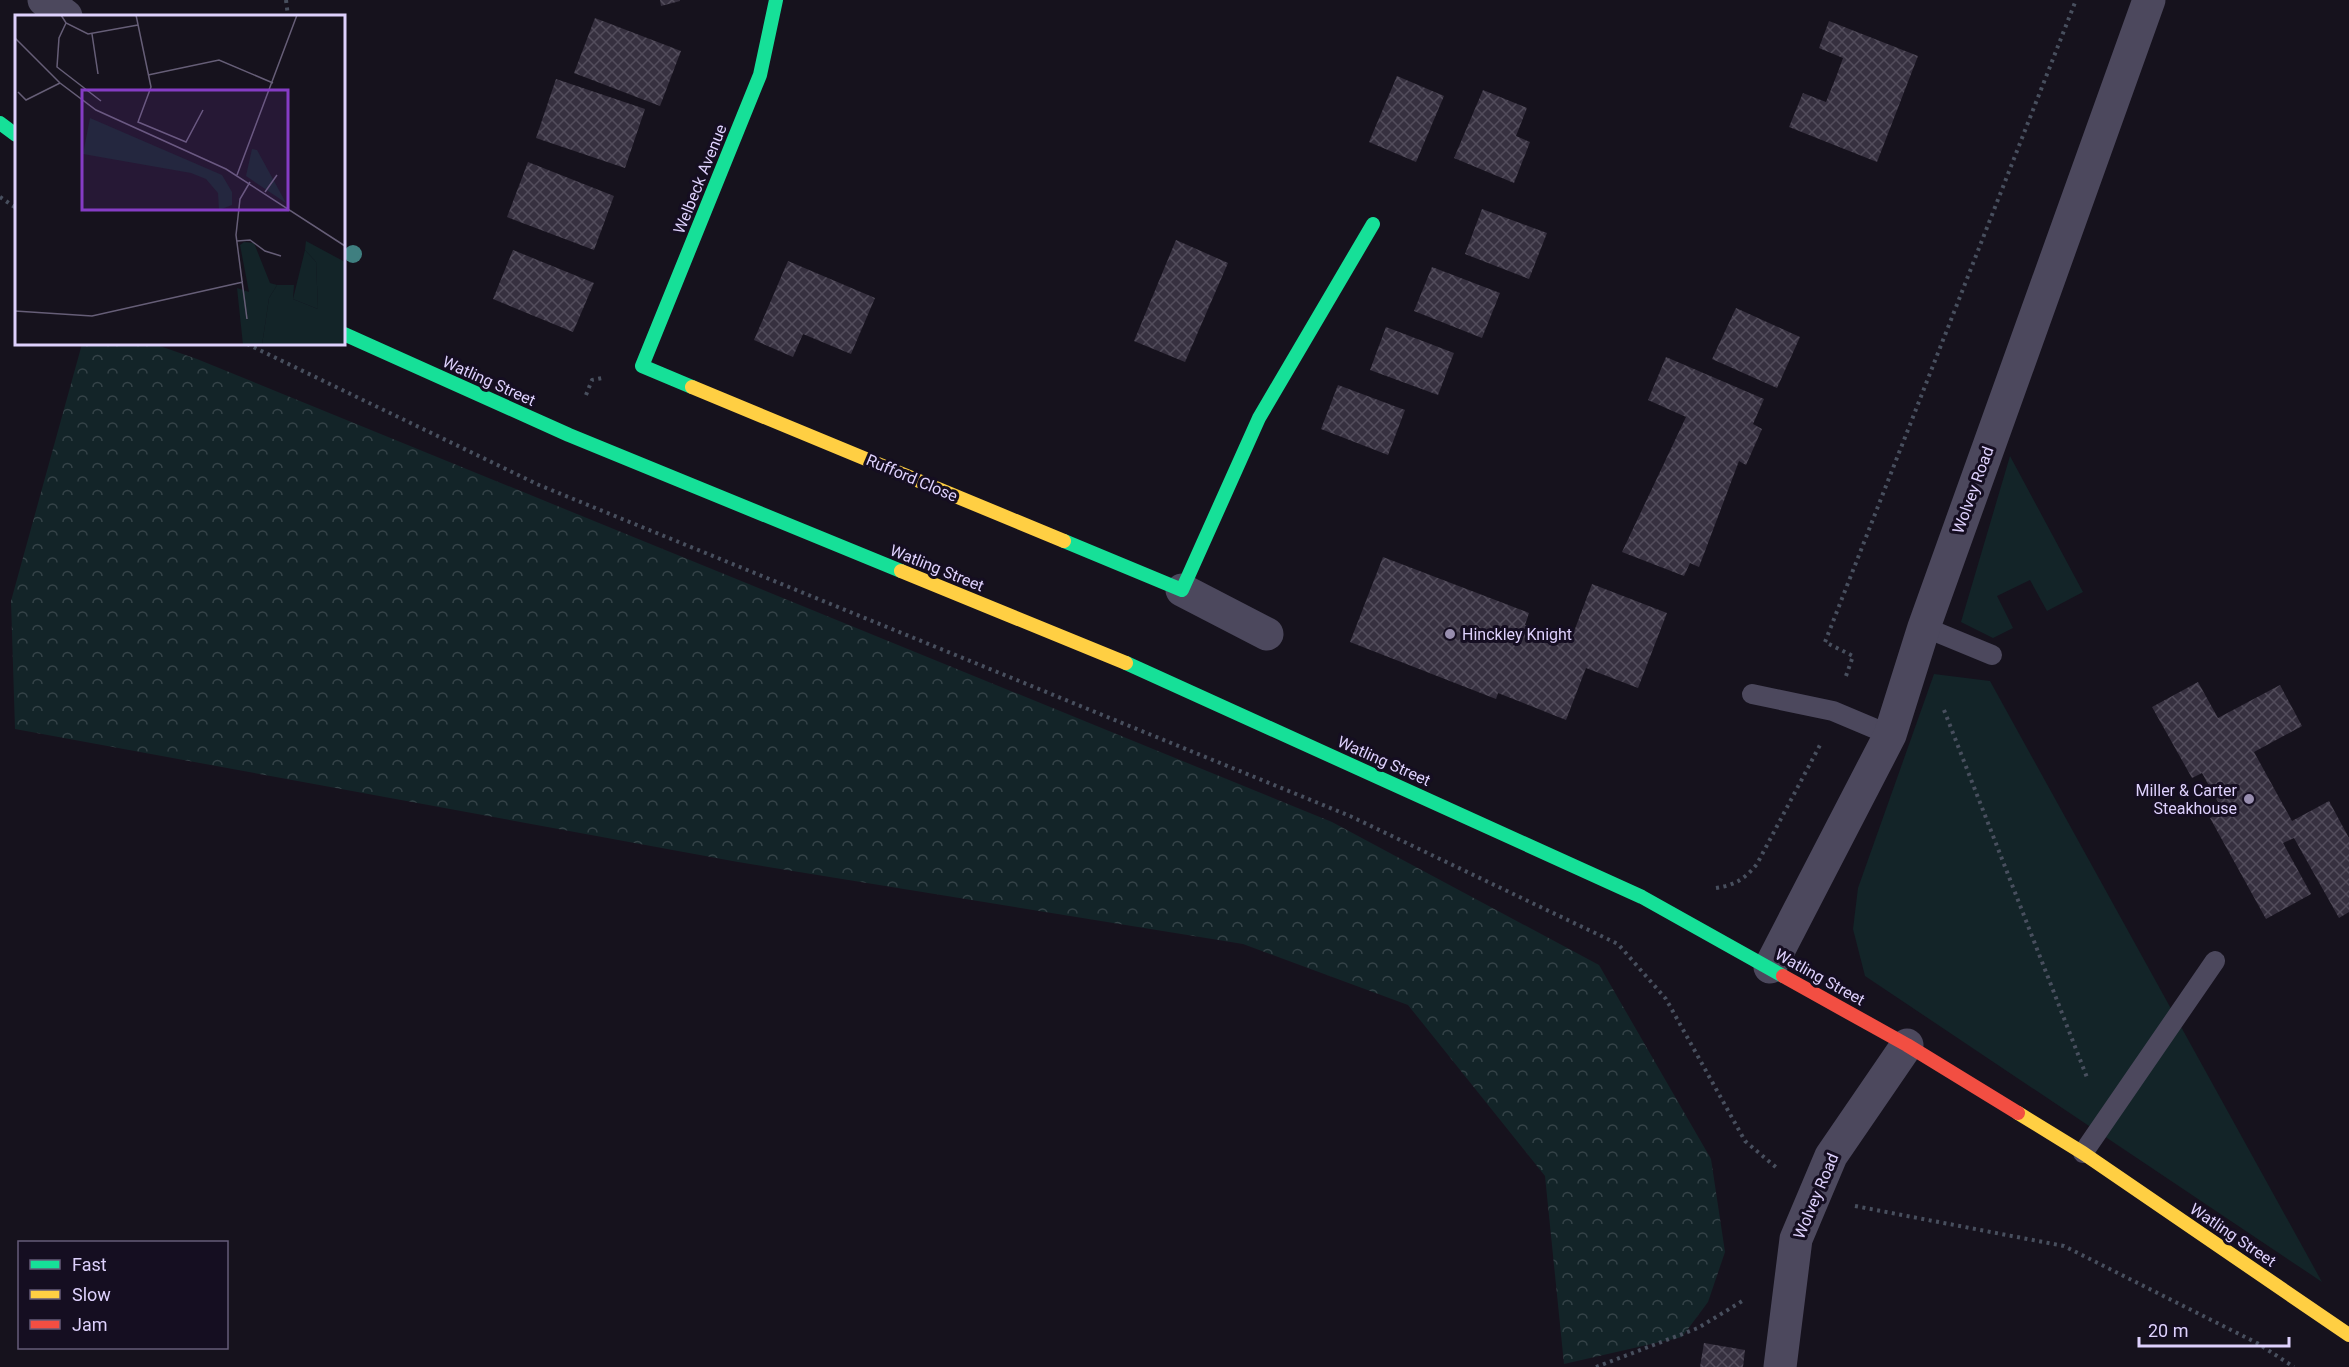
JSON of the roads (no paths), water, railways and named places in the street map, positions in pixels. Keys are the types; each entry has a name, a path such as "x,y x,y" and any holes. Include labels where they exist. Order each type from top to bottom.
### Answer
{"main road":[{"name":"Welbeck Avenue","path":"642,366 760,75 776,0"},
{"path":"0,123 15,134"},
{"path":"1182,590 1259,418 1373,224"},
{"name":"Watling Street","path":"345,334 569,435 1161,677 1642,897 1907,1045 2083,1153 2349,1335"},
{"name":"Rufford Close","path":"642,366 1182,590"}],"street":[{"path":"44,0 65,15"},
{"name":"Wolvey Road","path":"1770,967 1890,735 1924,627 2149,0"},
{"name":"Rufford Close","path":"1182,590 1267,634"},
{"name":"Wolvey Road","path":"1780,1367 1796,1239 1831,1156 1907,1045"}],"lane":[{"path":"1924,627 1992,655"},
{"path":"1752,694 1833,711 1890,735"},
{"path":"2083,1153 2215,961"}],"place":[{"name":"Hinckley Knight","path":"1450,634"},
{"name":"Miller & Carter Steakhouse","path":"2249,799"}]}
